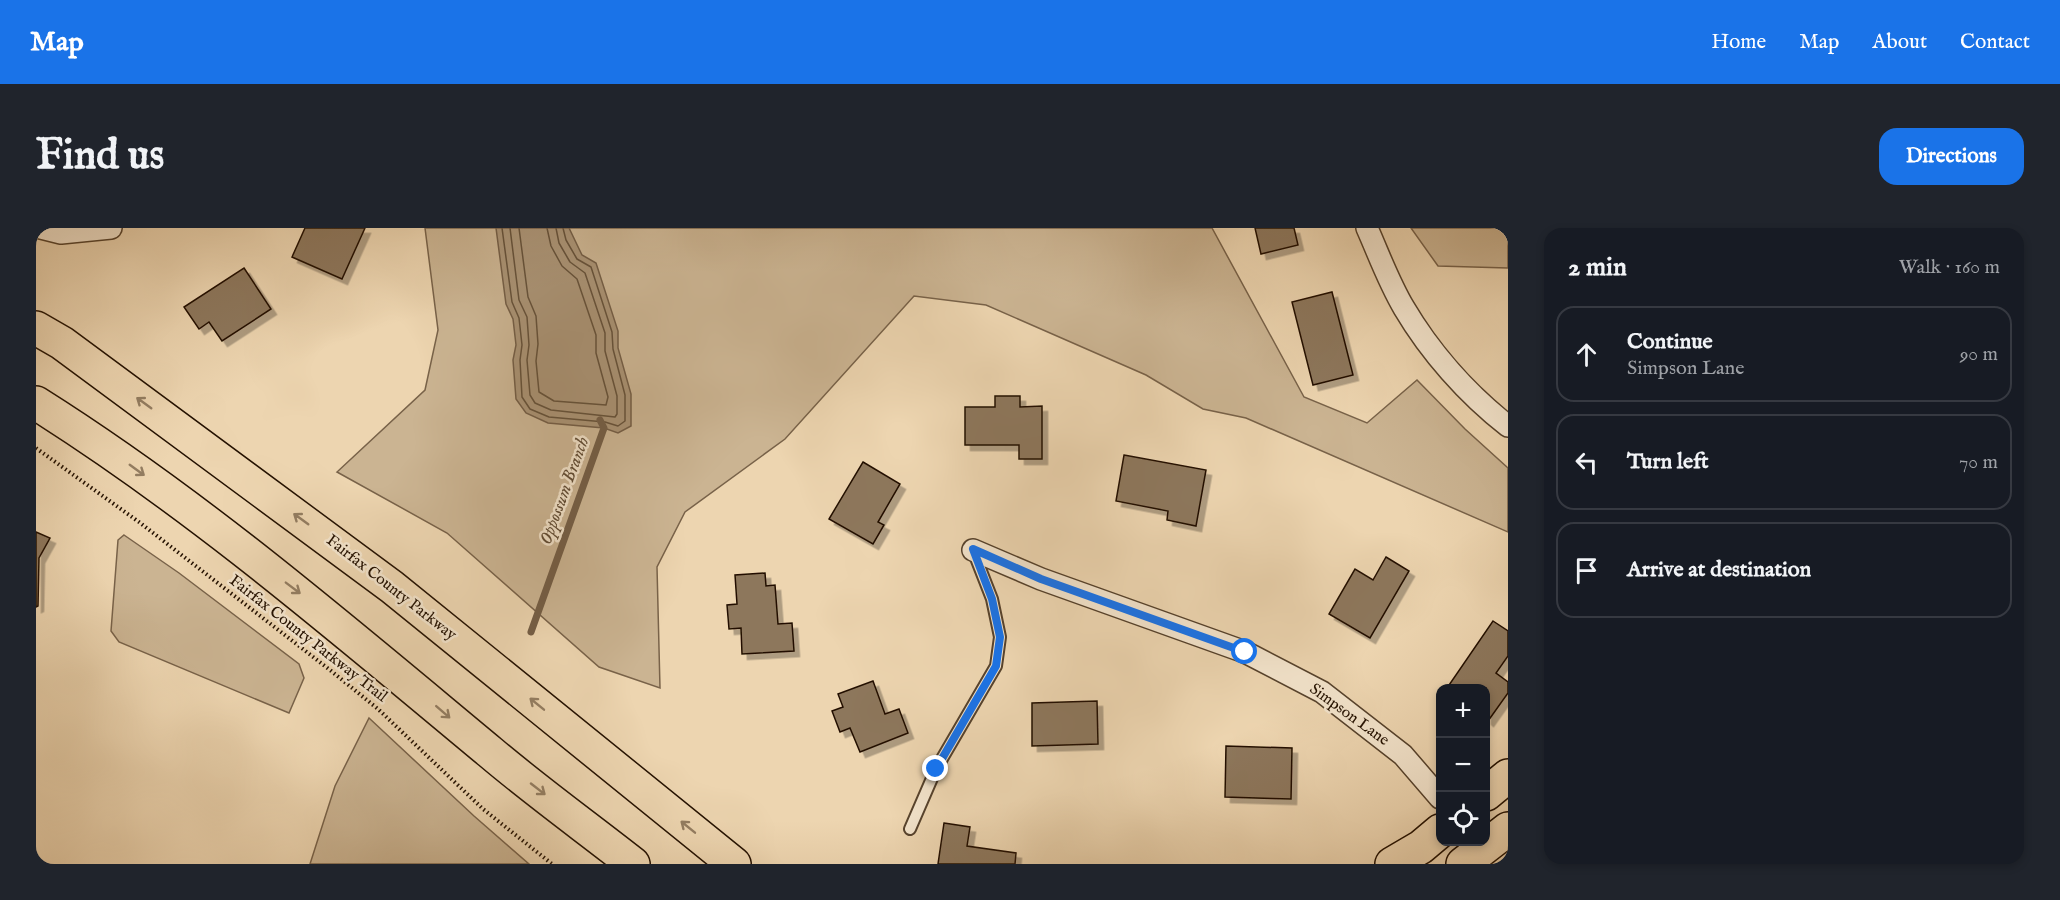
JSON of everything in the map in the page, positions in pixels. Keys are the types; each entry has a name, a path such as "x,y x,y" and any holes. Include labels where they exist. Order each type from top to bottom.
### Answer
{"main road":[{"name":"Fairfax County Parkway","path":"36,328 62,343 392,586 734,864"},
{"path":"36,403 138,471 314,605 491,754 633,864"},
{"path":"1488,792 1508,776"},
{"path":"1463,864 1508,829"},
{"path":"1392,864 1436,834"}],"street":[{"path":"41,228 61,233 111,228"},
{"path":"1367,228 1388,279 1419,333 1456,378 1508,426"},
{"name":"Simpson Lane","path":"973,549 1041,579 1245,652 1322,692 1403,755 1436,793"}],"lane":[{"path":"910,829 936,769 996,666 1000,637 992,599 973,549"}],"path":[{"name":"Fairfax County Parkway Trail","path":"36,448 139,522 330,670 378,709 483,809 552,864"}],"shaded area":[{"path":"425,228 1212,228 1304,397 1367,423 1417,380 1465,429 1508,468 1508,532 1246,418 1203,409 1146,375 986,305 914,296 785,439 685,512 657,567 660,688 599,667 447,533 337,472 425,390 438,330"},
{"path":"1411,228 1508,228 1508,268 1438,266"},
{"path":"124,535 179,573 299,664 304,678 289,713 119,642 111,631 118,540"},
{"path":"369,718 529,864 310,864 335,786"}],"water":[{"path":"496,228 569,228 582,255 596,263 618,331 618,348 631,394 631,426 618,433 604,428 548,423 526,413 516,399 513,360 516,345 513,319 506,304"}],"building":[{"path":"305,228 365,228 342,279 292,257"},
{"path":"1255,228 1294,228 1298,245 1261,254"},
{"path":"244,268 271,309 222,341 209,322 199,329 184,307"},
{"path":"1332,292 1353,375 1313,385 1292,302"},
{"path":"995,396 1020,396 1020,407 1042,406 1042,459 1019,459 1019,445 965,445 965,407 995,407"},
{"path":"1124,455 1206,470 1196,526 1167,520 1168,511 1116,501"},
{"path":"863,462 900,484 878,522 884,525 873,544 829,519"},
{"path":"36,532 50,538 39,558 38,606 36,607"},
{"path":"1386,557 1409,571 1370,638 1329,614 1355,569 1373,580"},
{"path":"765,573 766,586 775,585 778,624 792,623 794,651 742,654 741,628 729,629 727,605 737,604 735,575"},
{"path":"1493,621 1508,631 1508,656 1496,673 1508,682 1508,693 1490,718 1490,684 1450,684"},
{"path":"873,681 885,714 899,709 908,733 860,752 850,728 840,732 832,711 843,707 838,694"},
{"path":"1097,701 1098,744 1032,746 1032,703"},
{"path":"1226,746 1292,748 1291,799 1225,797"},
{"path":"944,823 970,827 967,846 1016,853 1015,864 938,864"}],"waterway":[{"name":"Oppossum Branch","path":"531,632 604,428 600,420"}],"route":[{"path":"936,769 996,666 1000,637 992,599 973,549 1041,579 1245,652"}]}
